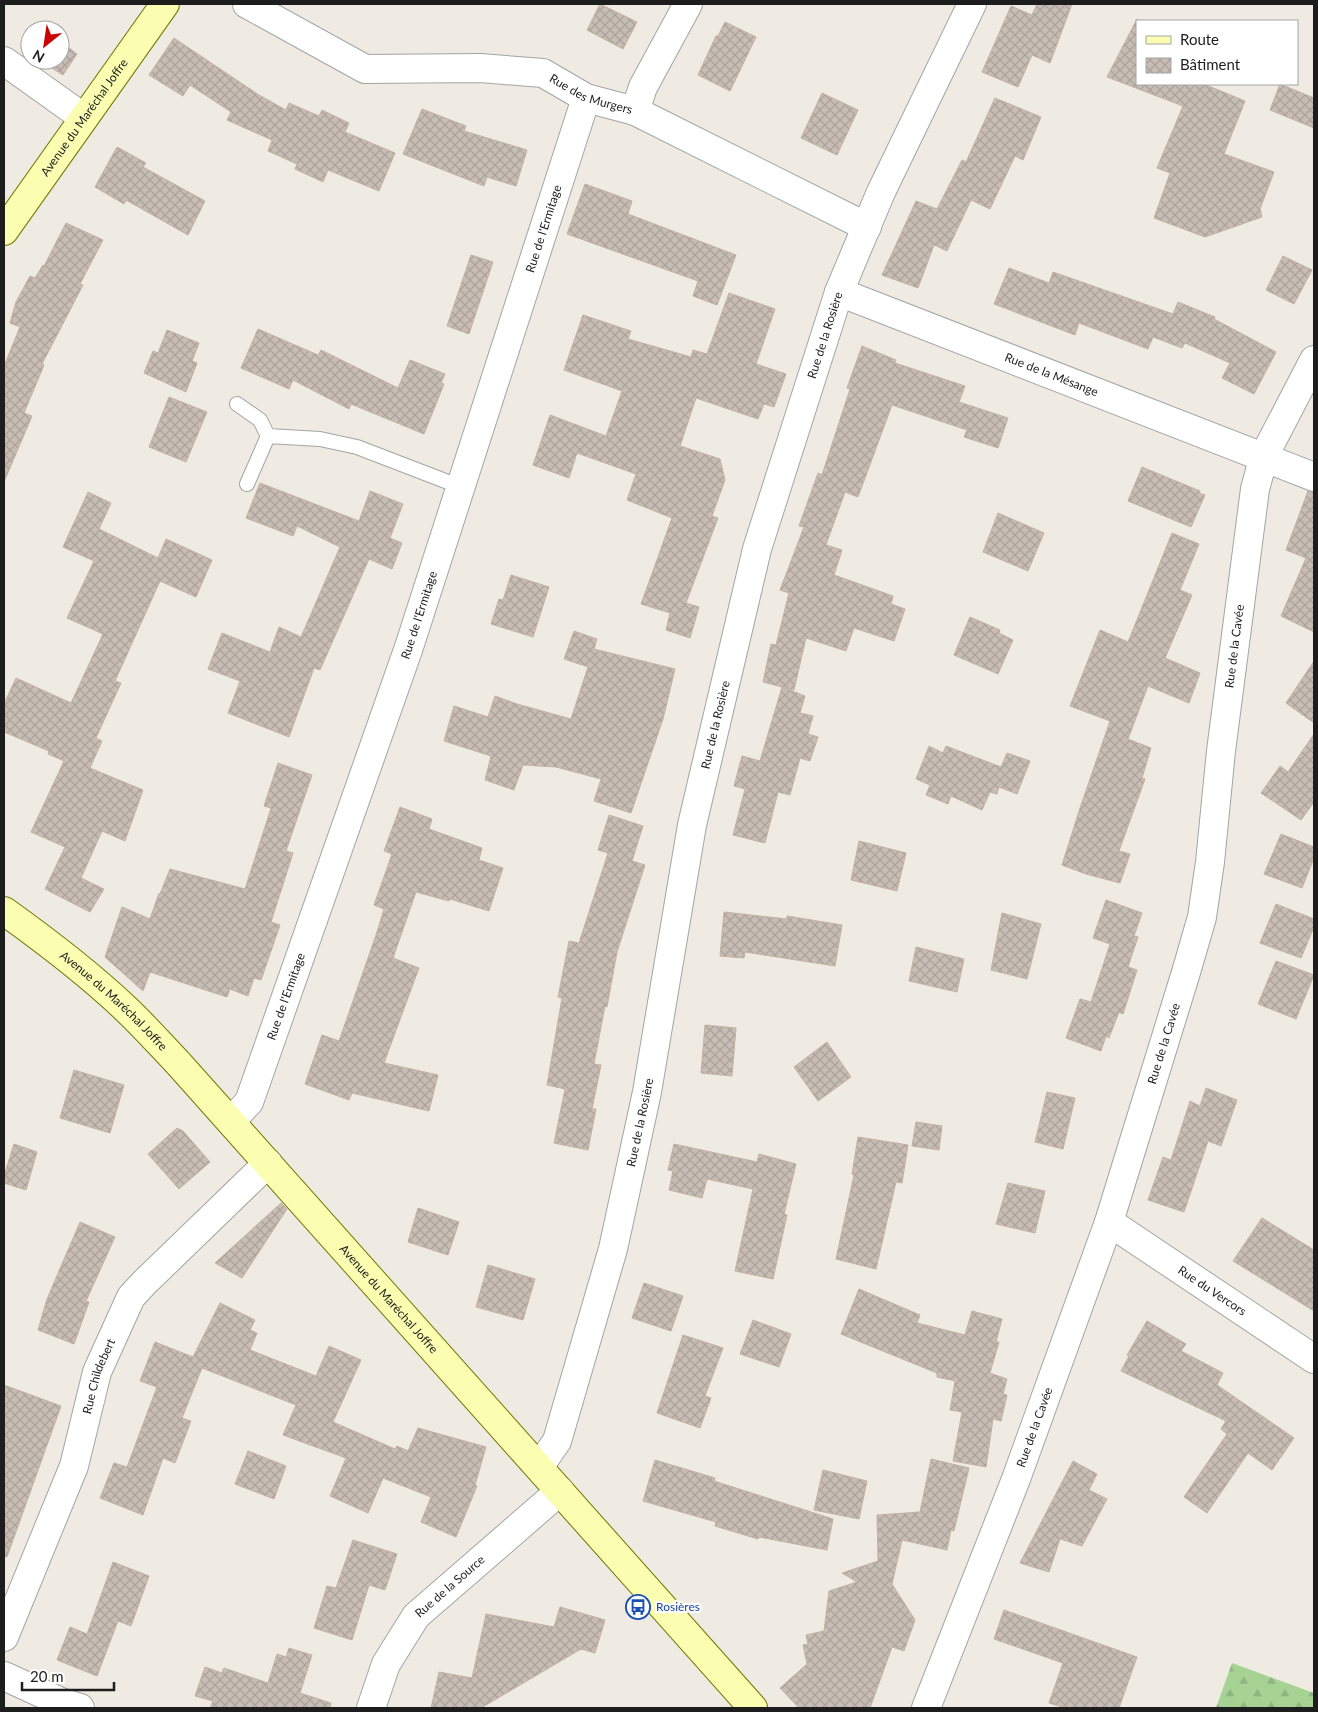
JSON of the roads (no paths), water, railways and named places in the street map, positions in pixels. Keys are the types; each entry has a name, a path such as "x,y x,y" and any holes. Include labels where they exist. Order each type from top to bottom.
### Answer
{"street":[{"name":"Avenue du Maréchal Joffre","path":"4,231 165,4"},
{"name":"Rue des Murgers","path":"247,4 365,69 480,68 543,73 586,98 635,111 867,227"},
{"path":"635,111 643,87 688,4"},
{"name":"Rue de la Rosière","path":"539,1468 557,1441 613,1249 647,1092 692,825 757,549 840,292 881,192 972,4"},
{"path":"4,61 84,118"},
{"name":"Rue de l'Ermitage","path":"231,1121 249,1102 409,647 586,98"},
{"name":"Rue de la Mésange","path":"840,292 1314,477"},
{"name":"Rue de la Cavée","path":"926,1708 1016,1479 1109,1222 1202,917 1210,862 1221,751 1255,489 1264,456 1314,360"},
{"name":"Avenue du Maréchal Joffre","path":"4,911 52,946 125,1008 231,1121 753,1708"},
{"name":"Rue Childebert","path":"4,1637 74,1466 97,1372 131,1297 268,1163"},
{"name":"Rue du Vercors","path":"1109,1222 1314,1359"},
{"name":"Rue de la Source","path":"371,1708 386,1664 416,1616 560,1491"},
{"path":"4,1676 80,1708"}],"lane":[{"path":"237,404 260,420 268,436"},
{"path":"268,436 320,439 356,447 461,487"},
{"path":"247,484 268,436"}],"place":[{"name":"Rosières","path":"638,1607"}]}
